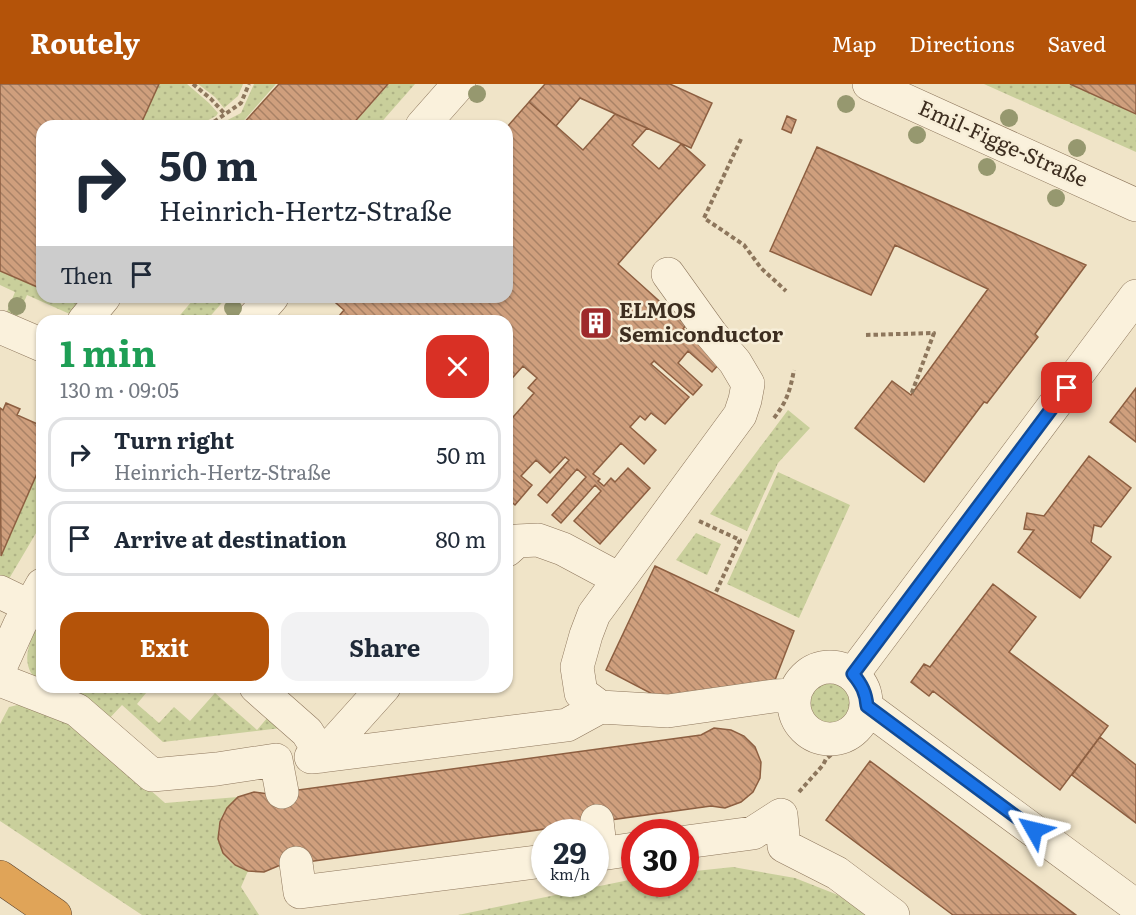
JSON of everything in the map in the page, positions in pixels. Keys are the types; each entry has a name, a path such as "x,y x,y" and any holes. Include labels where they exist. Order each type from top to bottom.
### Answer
{"highway":[{"path":"0,877 55,915"}],"street":[{"path":"427,120 459,84"},
{"name":"Emil-Figge-Straße","path":"869,84 1136,205"},
{"path":"600,707 581,693 577,667 585,635 594,614 741,415 748,384 735,362 711,334 668,274"},
{"path":"853,674 1136,296"},
{"path":"89,315 99,303"},
{"path":"256,315 267,303"},
{"path":"0,327 36,342"},
{"path":"513,545 517,541 538,540 563,549 619,579"},
{"path":"0,592 36,596 0,668"},
{"path":"827,666 840,668 853,674 861,684 867,706 861,722 832,747 805,730 797,720 793,708 796,687 815,669 827,666"},
{"path":"0,680 78,710 152,775 217,769 279,776 322,756 567,725 600,707 668,711 794,695"},
{"path":"263,693 307,732 322,756"},
{"path":"322,756 379,693"},
{"path":"867,706 1136,906"},
{"path":"699,841 753,833 781,814 784,846 837,873 892,915"},
{"path":"296,863 300,892 531,863"}],"path":[{"path":"193,84 225,114"},
{"path":"216,120 241,103 249,84"},
{"path":"741,139 704,218 744,245 761,268 786,291"},
{"path":"866,335 934,333 911,395"},
{"path":"671,509 740,540 715,594"},
{"path":"781,814 823,765 832,747"}],"green space":[{"path":"159,84 187,84 218,113 208,120 143,120"},
{"path":"198,84 243,84 238,96 224,108 215,97"},
{"path":"254,84 276,84 244,120 228,120 241,113"},
{"path":"389,84 415,84 383,120 357,120"},
{"path":"984,84 1070,84 1136,114 1136,152"},
{"path":"0,271 36,286 36,299 27,295 17,318 6,314 15,292 0,285"},
{"path":"45,303 83,303 72,315"},
{"path":"190,303 222,303 211,315 180,315"},
{"path":"788,410 810,428 778,463 747,531 710,514"},
{"path":"778,472 850,505 799,618 727,584"},
{"path":"36,476 36,533 0,594 1,556"},
{"path":"696,533 721,544 707,575 676,560"},
{"path":"36,630 36,678 31,673 27,659"},
{"path":"829,682 845,689 852,705 845,721 829,728 813,721 806,705 813,689"},
{"path":"62,693 146,693 137,704 159,723 174,707 190,721 215,693 257,730 268,717 281,728 163,742 122,705 105,723"},
{"path":"26,703 73,722 165,803 238,797 228,807 220,822 218,830 220,846 228,860 248,871 241,887 259,915 142,915 0,821 0,724 9,707"},
{"path":"733,867 795,878 838,895 869,915 458,915 546,897 609,897 609,884 621,882 621,897 699,897 699,871"}],"building":[{"path":"0,84 159,84 143,120 36,120 36,286 0,271"},
{"path":"279,84 388,84 356,120 246,120"},
{"path":"545,84 670,84 712,103 691,148 580,98 556,126 529,102"},
{"path":"1070,84 1136,84 1136,114"},
{"name":"ELMOS Semiconductor","path":"529,102 583,150 615,114 647,128 632,145 659,169 681,144 705,165 618,264 686,325 683,329 720,363 712,372 688,351 678,363 702,385 693,395 654,361 651,364 689,397 665,424 651,413 645,420 640,416 630,427 656,450 644,464 621,443 593,474 604,486 611,478 615,482 628,468 650,488 600,544 574,521 601,491 595,485 561,523 552,515 586,477 577,469 547,503 538,495 569,460 565,457 550,473 536,460 521,476 532,485 515,505 513,503 513,417 534,393 528,388 537,378 523,366 513,377 513,315 340,315 344,310 336,303 513,303 513,120"},
{"path":"787,116 796,120 791,133 782,129"},
{"path":"817,147 1086,265 1035,334 1038,337 987,403 984,402 924,482 855,428 892,381 911,395 988,289 895,245 871,295 770,251"},
{"path":"1136,388 1136,442 1110,422"},
{"path":"6,403 20,409 17,415 36,423 36,476 1,556 0,408 3,410"},
{"path":"1089,456 1131,488 1101,527 1094,525 1091,542 1111,557 1080,598 1018,552 1034,530 1024,529 1027,513 1044,516"},
{"path":"655,566 794,631 775,680 658,697 606,670"},
{"path":"993,584 1036,617 1009,652 1108,726 1060,790 933,691 929,696 911,682 924,664 930,667"},
{"path":"714,728 731,730 744,736 755,747 761,762 760,778 753,792 741,802 725,808 711,806 609,820 531,819 531,831 278,866 264,872 248,871 235,865 223,853 218,839 220,822 227,808 238,797 254,792 269,794 701,735"},
{"path":"1100,737 1136,765 1136,823 1072,775"},
{"path":"870,761 1076,915 953,915 826,820"}],"place":[{"name":"ELMOS Semiconductor","path":"596,323"}],"route":[{"path":"1034,830 867,706 861,684 853,674 1067,388"}]}
